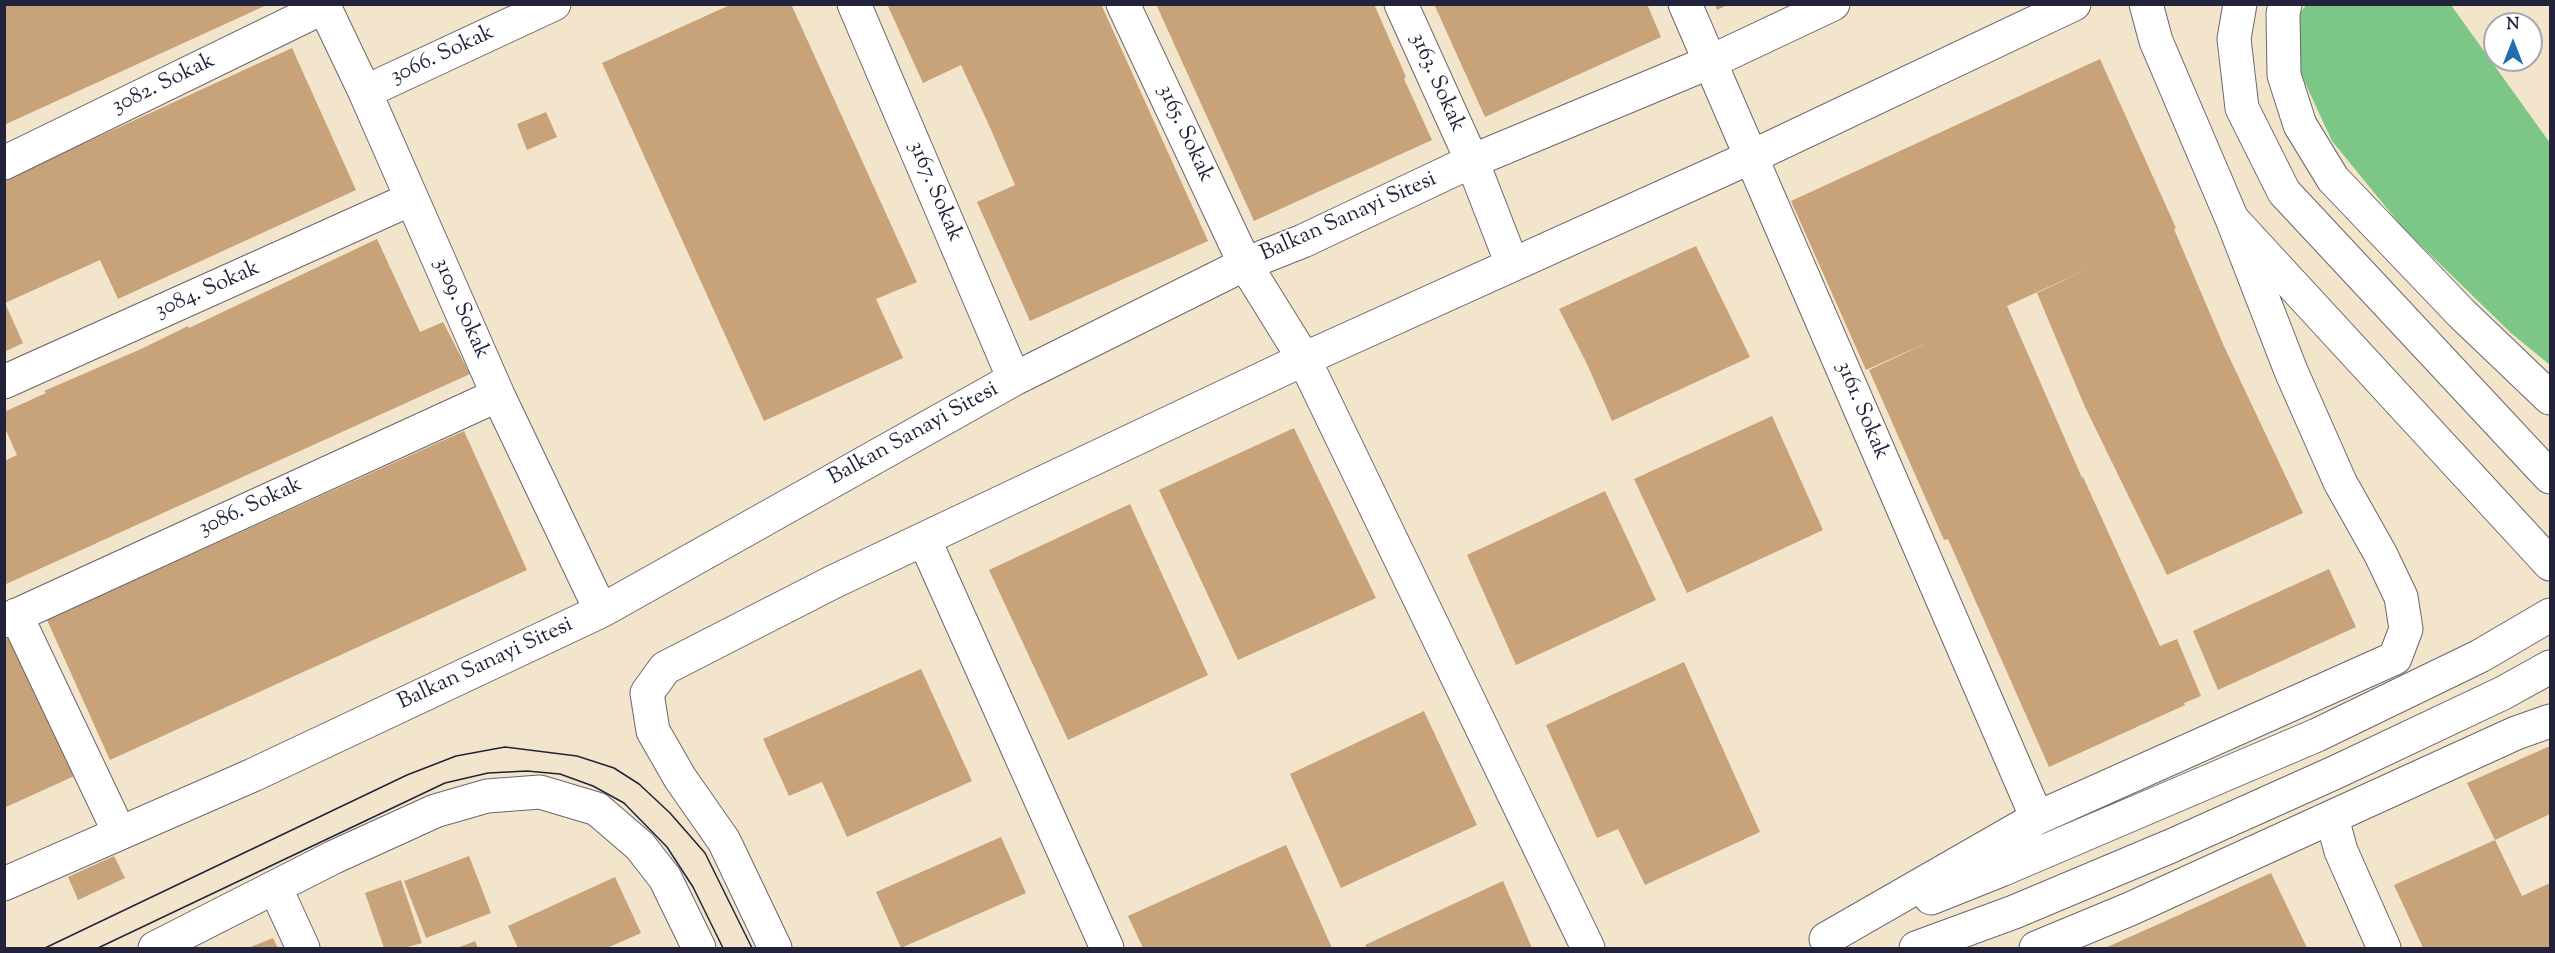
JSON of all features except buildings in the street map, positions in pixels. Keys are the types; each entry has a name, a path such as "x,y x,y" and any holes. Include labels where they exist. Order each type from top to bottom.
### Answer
{"main road":[{"name":"3066. Sokak","path":"365,92 554,4"},
{"name":"3167. Sokak","path":"854,4 1014,379"},
{"name":"3165. Sokak","path":"1124,4 1245,264 1304,359 1588,948"},
{"name":"3163. Sokak","path":"1401,4 1472,161 1512,264"},
{"name":"3161. Sokak","path":"1685,4 2037,818"},
{"name":"Balkan Sanayi Sitesi","path":"4,884 253,775 601,611 1014,379 1245,264 1303,241 1472,161 1710,62 1833,4"},
{"path":"775,948 724,841 680,778 653,731 646,693 665,668 698,649 924,539 1304,359 1751,157 2074,4"},
{"path":"1815,944 2037,818 2396,658 2406,629 2401,597 2381,555 2340,482 2291,370 2232,219 2156,41 2146,4"},
{"path":"2240,4 2234,39 2242,108 2284,192 2550,477"},
{"path":"2285,4 2283,14 2284,75 2300,125 2333,179 2461,313 2550,398"},
{"name":"3109. Sokak","path":"324,6 365,92 498,395 601,611"},
{"name":"3082. Sokak","path":"4,163 324,6"},
{"name":"3084. Sokak","path":"4,382 411,199"},
{"path":"2232,219 2550,564"},
{"name":"3086. Sokak","path":"10,618 498,395"},
{"path":"924,539 1107,948"},
{"path":"1815,944 2001,870 2306,739 2480,656 2550,615"},
{"path":"10,618 119,832"},
{"path":"1916,948 2014,912 2171,846 2336,772 2503,693 2550,667"},
{"path":"2037,948 2332,818 2516,733 2550,721"},
{"path":"155,948 378,836 435,811 487,796 540,792 597,809 640,846 665,878 699,948"},
{"path":"2332,818 2341,851 2384,948"},
{"path":"275,887 303,948"}],"green space":[{"path":"2306,5 2451,5 2483,50 2483,72 2499,72 2550,143 2550,365 2511,333 2403,228 2332,141 2301,74 2298,16"}],"tram line":[{"path":"45,948 407,775 456,756 505,747 577,756 614,768 639,784 670,813 705,853 752,948"},
{"path":"98,948 445,783 488,773 527,771 560,774 593,786 624,803 667,847 693,887 723,948"}]}
